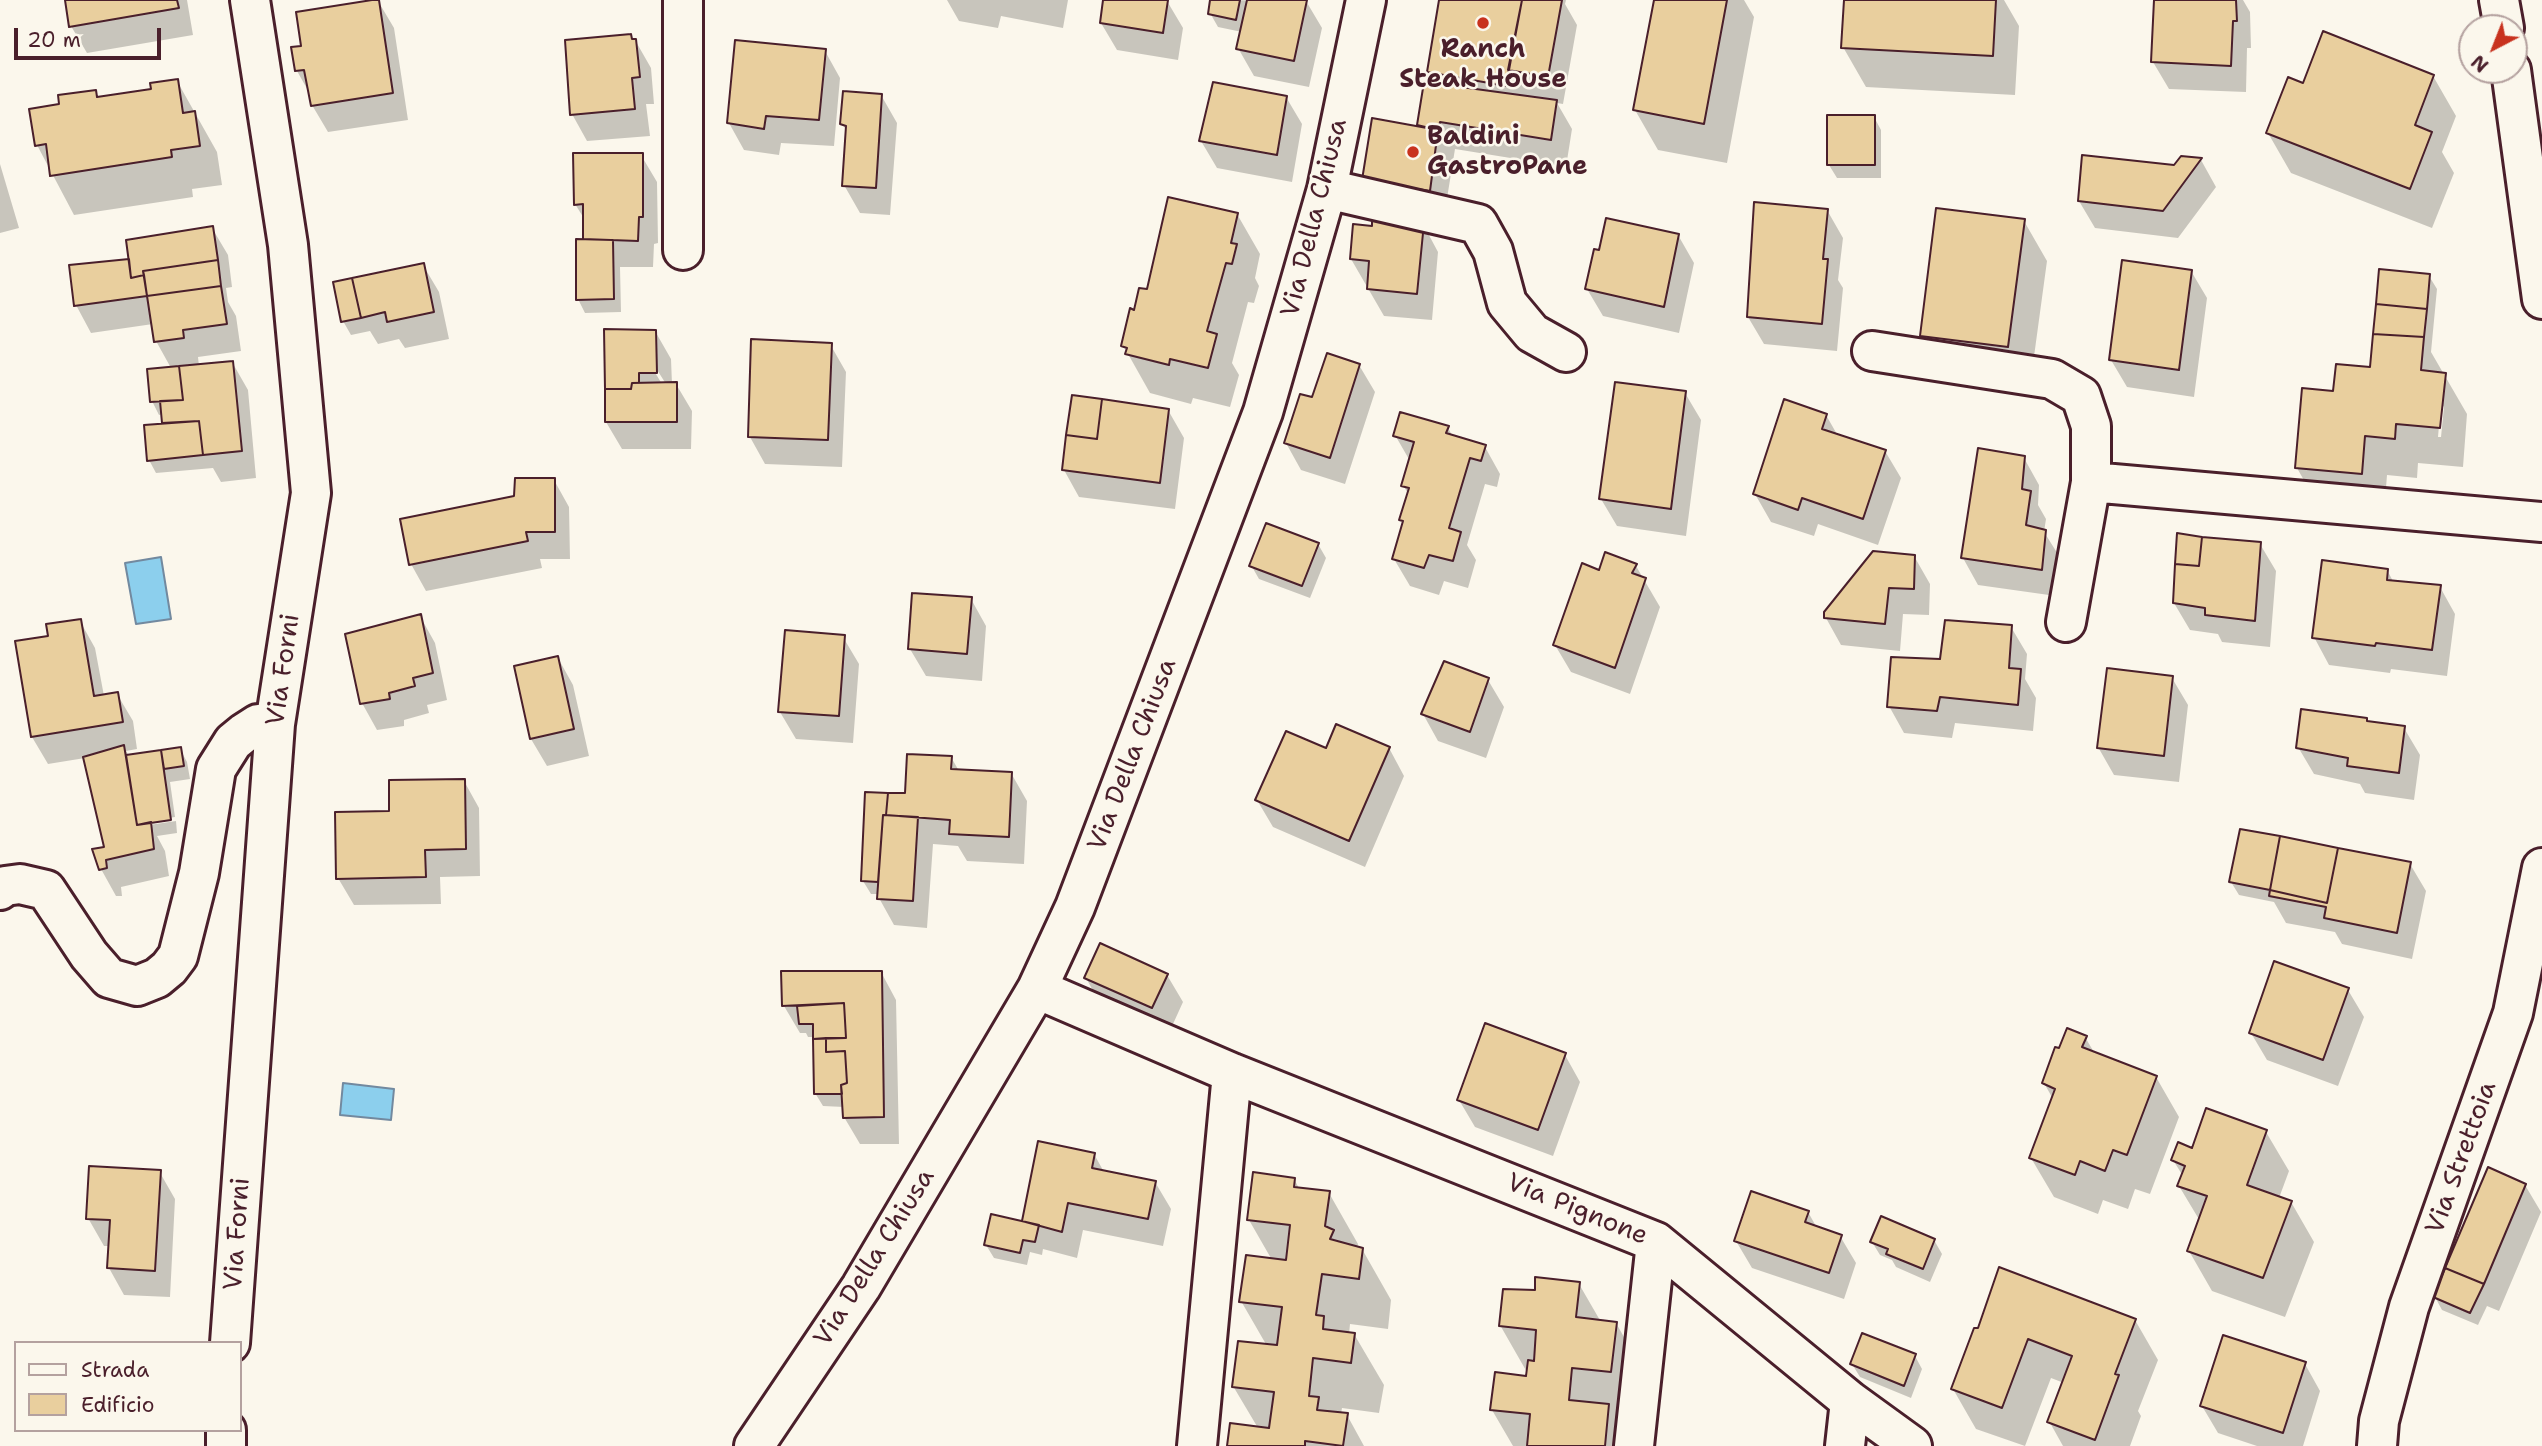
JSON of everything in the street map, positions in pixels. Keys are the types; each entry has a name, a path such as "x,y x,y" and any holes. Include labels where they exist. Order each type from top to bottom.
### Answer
{"street":[{"name":"Via Forni","path":"230,1341 275,724 311,493 288,245 250,0"},
{"path":"683,0 683,250"},
{"name":"Via Della Chiusa","path":"754,1446 861,1287 1037,989 1074,907 1263,412 1327,189 1366,0"},
{"path":"2516,84 2530,120 2542,299"},
{"path":"1327,189 1478,224 1493,251 1507,303 1532,334 1566,352"},
{"path":"1872,351 2052,379 2081,396 2091,426 2091,482 2066,622"},
{"path":"2091,482 2542,522"},
{"path":"0,890 5,886 20,884 46,890 89,955 109,978 137,986 157,978 178,956 199,873 216,769 233,743 244,733 258,724 275,724"},
{"name":"Via Strettoia","path":"2377,1446 2379,1421 2409,1307 2513,1013 2542,868"},
{"name":"Via Pignone","path":"1037,989 1233,1073 1656,1242 1850,1401 1912,1446"},
{"path":"1196,1446 1233,1073"},
{"path":"1634,1446 1656,1242"},
{"path":"1845,1446 1850,1401"}],"water":[{"path":"161,557 171,619 136,624 125,563"},
{"path":"343,1083 394,1089 391,1120 340,1115"}],"building":[{"path":"65,0 177,0 179,8 69,27"},
{"path":"379,0 393,93 311,106 304,70 295,71 291,47 301,46 296,12"},
{"path":"1103,0 1168,0 1163,33 1100,23"},
{"path":"1210,0 1240,0 1236,20 1208,14"},
{"path":"1247,0 1307,0 1294,61 1236,49"},
{"path":"1439,0 1522,0 1506,86 1427,72"},
{"path":"1522,0 1562,0 1548,77 1508,70"},
{"path":"1654,0 1727,0 1704,124 1633,110"},
{"path":"1844,0 1996,0 1993,56 1841,48"},
{"path":"2154,0 2236,0 2237,21 2233,21 2231,66 2151,62"},
{"path":"2323,31 2434,75 2415,125 2432,132 2410,189 2266,133 2288,77 2303,83"},
{"path":"631,34 632,39 636,39 640,77 632,78 635,109 570,115 565,40"},
{"path":"735,40 826,49 819,120 766,116 764,129 727,123"},
{"path":"178,79 183,113 195,111 200,146 171,150 172,157 50,176 46,144 35,146 29,109 59,104 58,95 96,90 97,97 151,89 150,83"},
{"path":"1213,82 1287,96 1277,155 1199,141"},
{"path":"1424,82 1557,100 1551,140 1440,122 1438,130 1417,125"},
{"path":"843,91 882,94 876,188 842,186 846,126 840,124"},
{"path":"1827,115 1875,115 1875,165 1827,165"},
{"path":"1372,118 1438,130 1430,191 1362,180"},
{"path":"573,153 643,153 643,217 639,217 638,241 583,239 583,204 574,205"},
{"path":"2082,155 2174,165 2181,156 2202,158 2163,211 2078,201"},
{"path":"1168,197 1238,213 1231,243 1237,244 1232,264 1226,263 1207,331 1217,334 1208,368 1170,359 1169,365 1125,354 1127,348 1121,346 1130,308 1134,310 1139,288 1147,289"},
{"path":"1754,202 1828,209 1823,259 1828,259 1822,324 1747,317"},
{"path":"1936,208 2025,219 2008,347 1920,336"},
{"path":"1372,218 1424,223 1417,294 1367,289 1369,261 1350,259 1353,224 1372,226"},
{"path":"1606,218 1679,234 1664,307 1585,289 1594,249 1599,250"},
{"path":"213,226 218,260 143,271 144,275 131,278 126,240"},
{"path":"576,239 613,240 614,299 576,300"},
{"path":"129,259 131,278 144,275 147,296 74,306 69,265"},
{"path":"218,260 221,286 147,296 143,271"},
{"path":"2122,260 2192,270 2179,370 2109,360"},
{"path":"424,263 434,312 387,322 385,312 361,318 352,278"},
{"path":"2379,269 2430,274 2427,309 2376,304"},
{"path":"352,278 361,318 341,322 333,282"},
{"path":"221,286 227,324 183,330 184,338 154,342 147,296"},
{"path":"2376,304 2427,309 2424,337 2373,334"},
{"path":"604,329 656,330 657,373 639,373 639,383 632,383 631,389 605,389"},
{"path":"2373,334 2424,337 2421,370 2446,373 2440,428 2396,424 2395,439 2365,436 2362,474 2295,468 2302,388 2333,391 2336,364 2370,367"},
{"path":"751,339 832,343 828,440 748,437"},
{"path":"1327,353 1360,364 1330,458 1284,443 1300,394 1312,397"},
{"path":"233,361 242,451 203,455 199,421 162,423 160,401 183,400 179,366"},
{"path":"179,366 183,400 150,402 147,369"},
{"path":"677,382 677,422 605,422 605,389 631,389 632,383"},
{"path":"1615,382 1686,391 1671,509 1599,499"},
{"path":"1072,395 1102,399 1097,439 1066,435"},
{"path":"1102,399 1169,409 1160,483 1062,470 1066,435 1097,439"},
{"path":"1784,399 1827,414 1822,429 1886,450 1863,519 1802,498 1798,510 1753,494"},
{"path":"1400,412 1449,426 1446,433 1486,445 1481,461 1470,458 1449,528 1461,532 1453,561 1429,555 1424,568 1392,559 1403,521 1399,520 1409,488 1401,486 1414,442 1393,436"},
{"path":"199,421 203,455 147,461 144,425"},
{"path":"1978,448 2025,456 2022,489 2031,491 2026,525 2046,530 2042,570 1961,558"},
{"path":"515,478 555,478 555,532 526,532 528,541 409,565 400,519 514,496"},
{"path":"1266,523 1319,543 1302,586 1249,566"},
{"path":"2177,533 2202,537 2199,566 2175,564"},
{"path":"2202,537 2261,542 2255,621 2205,615 2205,608 2173,603 2175,564 2199,566"},
{"path":"1873,551 1915,555 1914,589 1889,588 1885,624 1824,618 1824,612"},
{"path":"1605,552 1637,564 1632,573 1646,578 1615,668 1553,645 1582,563 1599,570"},
{"path":"2322,560 2388,569 2387,580 2441,585 2432,650 2312,638"},
{"path":"912,593 972,597 967,654 908,649"},
{"path":"421,614 433,673 413,678 415,686 389,693 390,699 360,704 345,634"},
{"path":"81,619 94,696 118,692 123,722 31,737 15,641 48,636 46,624"},
{"path":"1945,620 2012,625 2009,668 2021,669 2018,705 1940,697 1937,711 1887,707 1891,657 1940,659"},
{"path":"785,630 845,635 839,716 778,712"},
{"path":"558,656 574,729 530,739 514,666"},
{"path":"1444,661 1489,678 1470,732 1421,714"},
{"path":"2107,668 2173,676 2164,756 2097,748"},
{"path":"2301,709 2405,726 2399,773 2347,766 2348,758 2296,748"},
{"path":"1336,724 1390,747 1349,841 1255,800 1286,731 1326,748"},
{"path":"124,745 137,825 151,822 154,849 106,860 107,868 99,870 92,849 104,847 83,757"},
{"path":"181,747 184,766 164,769 161,750"},
{"path":"161,750 171,820 137,825 126,755"},
{"path":"907,754 952,756 951,769 1012,772 1009,837 949,834 950,820 886,815 888,793 905,793"},
{"path":"465,779 466,849 425,850 426,877 336,879 335,812 389,811 389,780"},
{"path":"865,792 888,793 886,815 883,815 878,882 861,881"},
{"path":"883,815 918,817 913,901 877,899"},
{"path":"2240,829 2280,836 2270,890 2229,882"},
{"path":"2280,836 2338,848 2327,903 2270,890"},
{"path":"2338,848 2411,862 2397,933 2324,918 2326,907 2269,896 2270,890 2327,903"},
{"path":"1100,943 1168,974 1152,1008 1084,978"},
{"path":"2274,961 2349,988 2323,1060 2249,1033"},
{"path":"781,971 882,971 884,1117 843,1118 841,1085 847,1083 845,1051 826,1052 826,1038 846,1038 844,1003 782,1006"},
{"path":"844,1003 846,1038 813,1039 813,1024 799,1024 797,1006"},
{"path":"1485,1023 1566,1053 1538,1130 1457,1100"},
{"path":"2067,1028 2087,1036 2082,1047 2157,1076 2127,1155 2113,1150 2105,1171 2080,1161 2075,1175 2029,1158 2055,1089 2042,1083 2055,1047 2059,1048"},
{"path":"826,1038 826,1052 845,1051 847,1083 841,1085 842,1094 814,1094 813,1039"},
{"path":"2206,1108 2267,1130 2247,1185 2292,1201 2263,1278 2187,1251 2207,1196 2177,1186 2185,1166 2171,1160 2178,1142 2192,1148"},
{"path":"1038,1141 1095,1153 1092,1168 1156,1181 1148,1219 1068,1203 1062,1232 1022,1221"},
{"path":"89,1166 161,1170 155,1271 107,1268 110,1220 86,1219"},
{"path":"2488,1167 2526,1184 2484,1284 2445,1268"},
{"path":"1253,1172 1295,1178 1294,1187 1330,1191 1325,1226 1334,1230 1330,1239 1363,1248 1359,1279 1322,1274 1316,1315 1324,1316 1323,1329 1355,1333 1351,1363 1313,1358 1309,1396 1319,1397 1317,1410 1348,1413 1343,1446 1305,1441 1305,1446 1227,1446 1230,1423 1269,1428 1274,1392 1232,1387 1238,1341 1277,1345 1282,1307 1239,1302 1246,1255 1286,1260 1290,1225 1247,1220"},
{"path":"1751,1191 1809,1211 1805,1222 1842,1235 1829,1273 1734,1241"},
{"path":"991,1214 1039,1225 1035,1242 1023,1240 1020,1253 984,1245"},
{"path":"1881,1216 1935,1239 1923,1269 1886,1254 1888,1249 1870,1242"},
{"path":"1999,1267 2136,1319 2115,1374 2119,1375 2095,1440 2047,1422 2072,1356 2028,1339 2002,1408 1951,1389 1974,1328 1978,1328"},
{"path":"2445,1268 2484,1284 2470,1313 2433,1297"},
{"path":"1535,1277 1580,1282 1576,1317 1617,1322 1611,1372 1572,1368 1569,1400 1609,1404 1605,1446 1527,1446 1530,1414 1490,1410 1495,1372 1526,1376 1528,1360 1534,1361 1536,1330 1499,1326 1503,1289 1535,1290"},
{"path":"1862,1333 1916,1354 1904,1386 1850,1364"},
{"path":"2223,1335 2306,1362 2283,1433 2200,1406"}],"place":[{"name":"Ranch Steak House","path":"1483,23"},
{"name":"Baldini GastroPane","path":"1413,152"}]}
